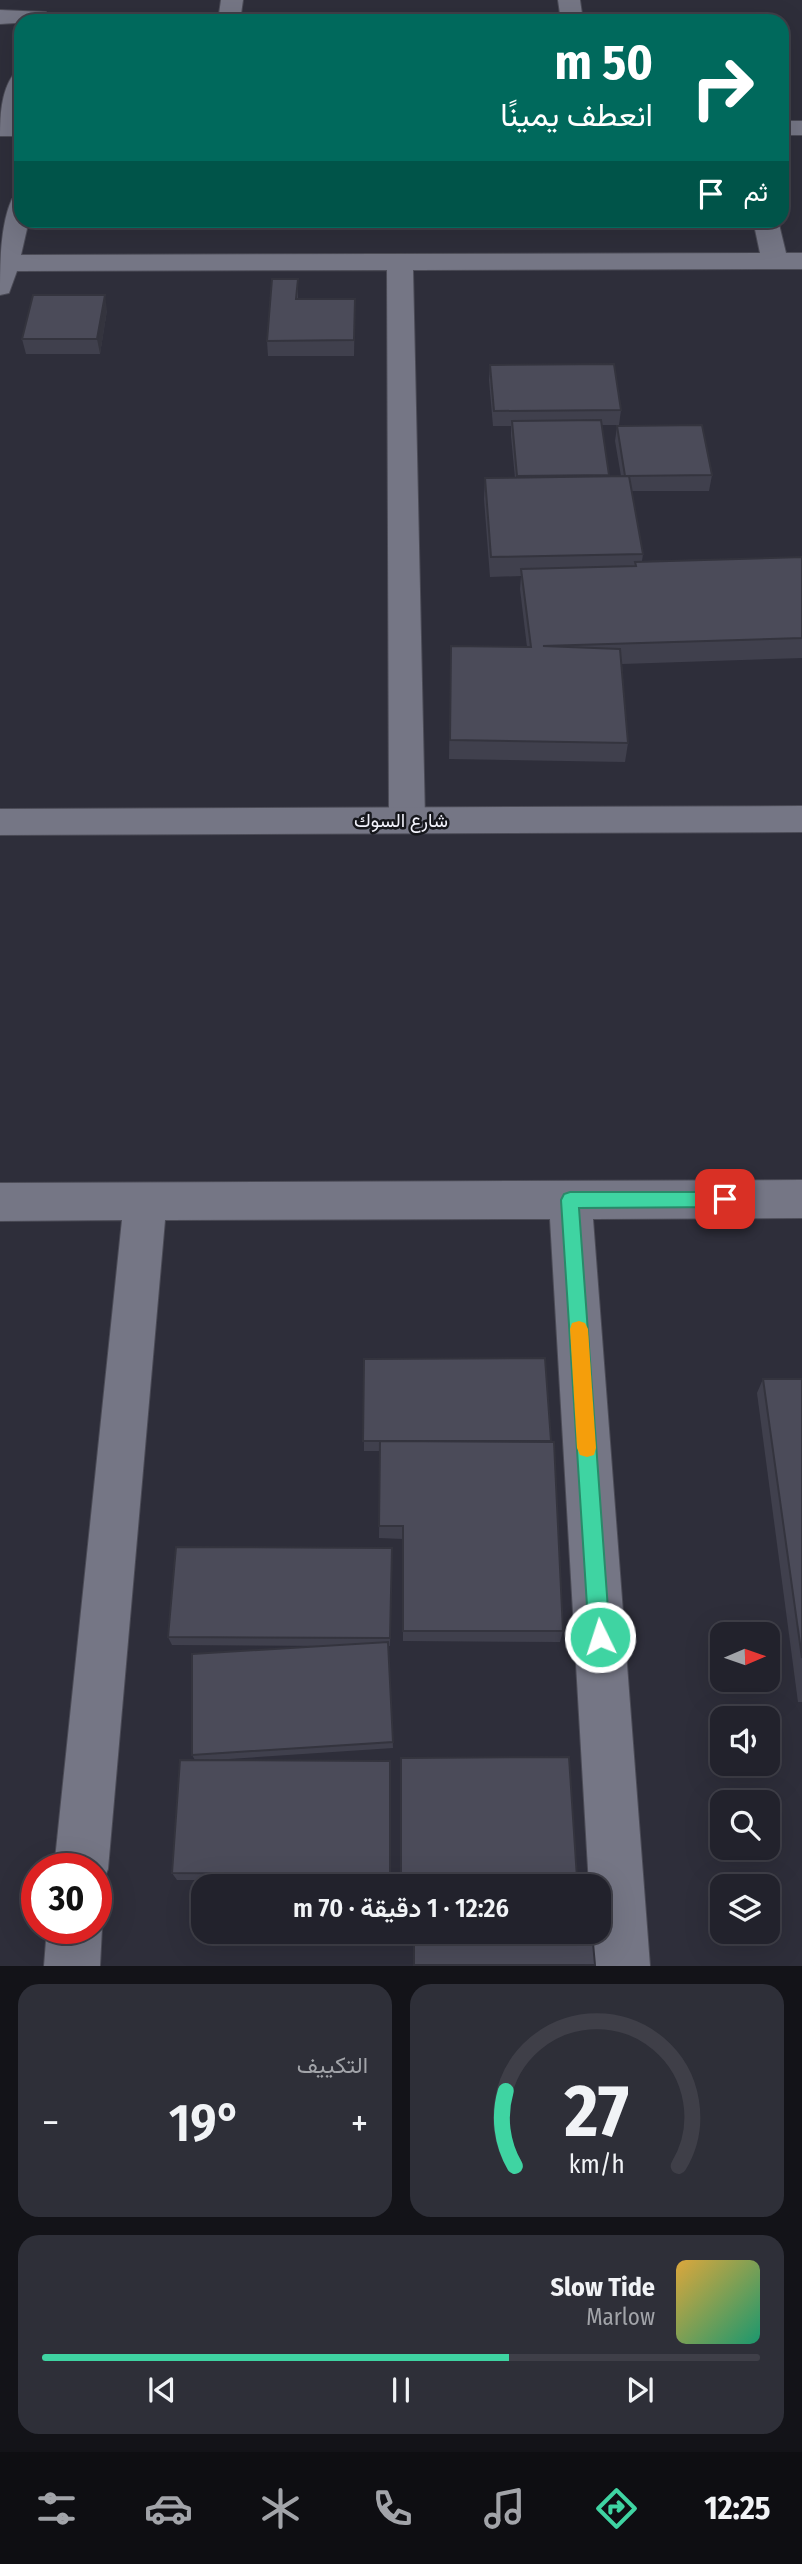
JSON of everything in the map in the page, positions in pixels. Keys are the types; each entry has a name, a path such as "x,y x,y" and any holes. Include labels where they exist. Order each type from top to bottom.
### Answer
{"street":[{"path":"9,131 14,110"},
{"path":"14,228 2,271 400,262 802,261"},
{"path":"767,228 775,261"},
{"path":"400,262 407,820"},
{"name":"شارع السوك","path":"0,821 802,818"},
{"path":"0,1202 802,1199"},
{"path":"570,1200 622,1965"},
{"path":"83,1853 145,1202"},
{"path":"72,1965 74,1944"}],"building":[{"path":"272,279 298,279 296,299 355,299 354,340 267,341"},
{"path":"33,295 105,295 97,339 22,339"},
{"path":"614,364 621,410 494,411 490,365"},
{"path":"601,420 609,475 517,476 512,421"},
{"path":"702,425 712,475 625,476 617,426"},
{"path":"629,476 643,554 491,557 485,478"},
{"path":"802,557 802,638 543,646 620,649 628,743 450,740 451,646 531,647 521,569 636,566 635,562"},
{"path":"545,1358 551,1441 363,1441 364,1359"},
{"path":"763,1379 802,1379 802,1658"},
{"path":"380,1441 554,1442 563,1631 403,1631 403,1526 379,1526"},
{"path":"176,1547 392,1548 390,1638 168,1637"},
{"path":"388,1642 393,1742 192,1755 192,1654"},
{"path":"569,1757 577,1874 401,1874 401,1758"},
{"path":"180,1760 390,1761 390,1874 172,1873"},
{"path":"414,1944 593,1944 595,1965 414,1965"}],"slow traffic":[{"path":"579,1329 587,1448"}],"route":[{"path":"600,1637 570,1200 725,1199"}]}
